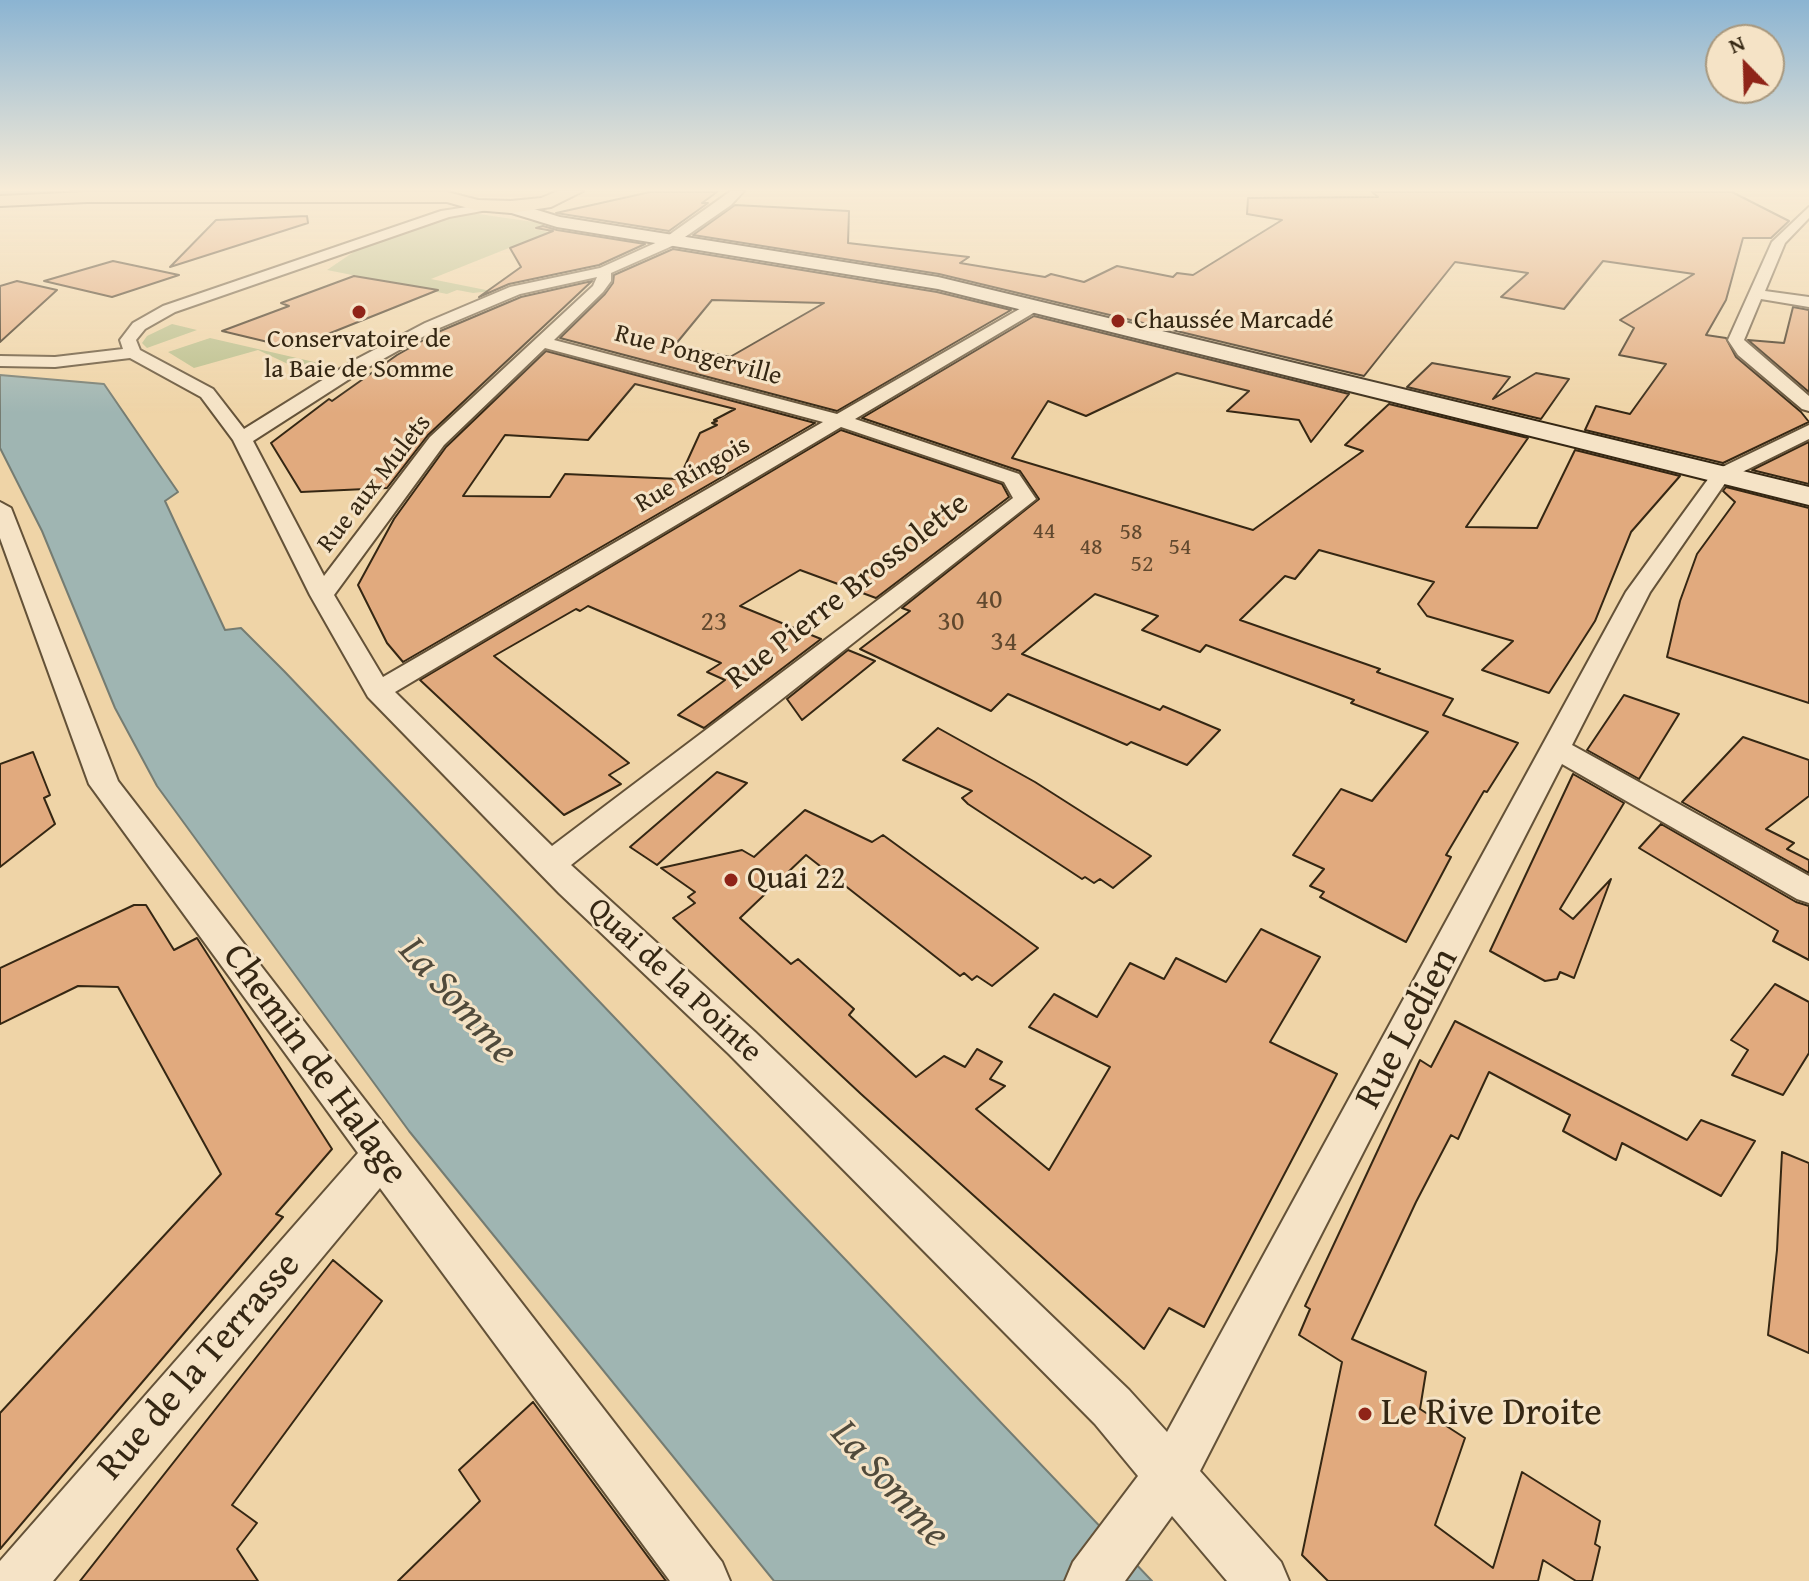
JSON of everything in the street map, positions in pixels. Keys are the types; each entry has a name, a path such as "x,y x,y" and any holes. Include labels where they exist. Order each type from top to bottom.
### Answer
{"street":[{"path":"0,361 55,362 133,353 128,340 139,326 169,309 298,265"},
{"path":"242,439 359,365 431,326 515,290 604,271 618,265"},
{"path":"828,265 915,278 1035,306 1809,496"},
{"path":"1769,265 1736,340 1744,351 1809,405"},
{"name":"Rue aux Mulets","path":"322,595 437,441 604,281 604,271"},
{"path":"1756,294 1809,302"},
{"name":"Rue Ringois","path":"378,691 1035,306"},
{"name":"Rue Pongerville","path":"542,342 841,421"},
{"name":"Quai de la Pointe","path":"133,353 207,393 242,439 322,595 378,691 550,864 742,1043 1112,1407 1169,1477 1262,1581"},
{"name":"Rue Pierre Brossolette","path":"550,864 1025,499 1012,478 841,421"},
{"path":"1721,475 1809,431"},
{"name":"Rue Ledien","path":"1092,1581 1169,1477 1638,592 1721,475"},
{"name":"Chemin de Halage","path":"0,508 104,784 383,1154 393,1173 703,1581"},
{"path":"1555,748 1809,891"},
{"name":"Rue de la Terrasse","path":"18,1581 383,1154"}],"green space":[{"path":"335,265 467,265 431,279 491,291 473,293 457,290 447,294 327,270"},
{"path":"172,324 197,330 147,348 142,343 147,336"},
{"path":"210,338 336,367 326,375 303,371 258,350 194,368 168,352"}],"water":[{"name":"La Somme","path":"0,375 104,384 178,492 165,501 225,630 241,628 284,671 1152,1581 774,1581 409,1131 157,786 115,708 42,531 0,448"}],"building":[{"path":"100,265 131,265 179,275 112,297 44,281"},
{"path":"520,265 599,265 509,284 479,297 521,267"},
{"path":"637,265 770,265 937,292 1011,310 837,411 560,338 613,283 614,275","holes":["712,300 824,303 730,357 675,345"]},
{"path":"881,265 971,265 1045,277 1051,274 1084,282 1117,266 1173,277 1177,273 1193,275 1210,265 1453,265 1364,376 939,274"},
{"path":"1473,265 1600,265 1564,309 1501,297 1528,273"},
{"path":"1629,265 1736,265 1726,300 1706,335 1726,338 1736,357 1809,422 1723,463 1585,430 1596,406 1630,414 1666,364 1619,355 1634,328 1620,320 1694,274"},
{"name":"Conservatoire de la Baie de Somme","path":"354,276 438,290 293,348 222,331 289,306 281,303"},
{"path":"17,281 57,290 0,342 0,286"},
{"path":"592,281 428,435 387,488 301,492 271,443 329,399 332,401 397,355 438,332 521,297"},
{"path":"1793,307 1809,310 1809,392 1748,340 1784,343"},
{"path":"1034,316 1349,394 1311,442 1299,420 1227,411 1249,391 1177,373 1086,416 1048,401 1012,458 1253,530 1363,451 1345,445 1389,404 1528,438 1466,527 1537,528 1575,450 1680,476 1631,532 1595,621 1549,693 1482,670 1513,641 1427,616 1418,604 1434,582 1319,550 1295,579 1285,576 1240,620 1380,669 1377,672 1453,699 1443,715 1518,743 1487,792 1484,791 1446,855 1451,857 1406,942 1320,897 1324,892 1310,886 1324,869 1293,855 1341,789 1372,801 1428,732 1351,703 1354,700 1206,645 1200,652 1142,630 1158,616 1095,594 1022,654 1160,710 1163,706 1220,730 1187,765 1131,742 1127,745 1008,694 991,711 860,649 910,611 902,608 1039,499 1020,471 862,418"},
{"path":"546,351 815,423 403,662 387,643 358,585 394,519 446,447","holes":["635,384 735,409 714,420 717,421 712,423 717,425 700,433 679,479 565,474 550,497 463,496 505,435 588,440"]},
{"path":"1432,363 1510,377 1493,399 1536,373 1569,379 1541,419 1407,387"},
{"path":"841,430 1002,484 1009,497 876,598 800,570 740,606 821,639 704,728 678,715 725,680 707,672 721,663 588,606 580,611 576,609 494,656 629,763 609,775 621,784 564,815 420,680"},
{"path":"1809,442 1809,484 1752,470"},
{"path":"1726,487 1809,508 1809,703 1667,657 1680,601 1697,554 1735,502 1723,491"},
{"path":"848,650 875,661 802,720 787,699"},
{"path":"1624,695 1679,714 1639,779 1587,750"},
{"path":"938,728 1035,782 1151,856 1113,888 1100,879 1094,883 1085,877 1082,879 968,804 962,798 972,791 903,760"},
{"path":"1743,737 1809,760 1809,796 1766,829 1794,843 1787,849 1809,860 1809,873 1682,802"},
{"path":"33,752 50,795 44,798 55,824 0,867 0,764"},
{"path":"717,772 747,783 657,865 630,847"},
{"path":"1573,774 1624,803 1560,909 1573,919 1611,879 1574,978 1560,972 1557,979 1545,981 1490,951"},
{"path":"805,810 872,842 883,835 1038,948 992,986 977,976 972,980 964,973 960,976 806,855 740,918 791,964 798,959 854,1009 849,1015 916,1077 944,1056 965,1067 977,1049 1002,1062 990,1079 1005,1086 976,1109 1049,1170 1110,1067 1029,1027 1054,994 1097,1017 1130,963 1164,979 1176,958 1226,982 1261,929 1320,957 1270,1042 1337,1074 1204,1327 1169,1308 1144,1349 861,1094 673,918 695,903 688,897 695,892 661,868 742,850 754,857"},
{"path":"1661,824 1796,902 1809,906 1809,960 1773,941 1778,931 1639,848"},
{"path":"134,905 146,905 174,950 197,938 332,1149 276,1214 283,1217 0,1549 0,1413 221,1174 118,987 78,986 0,1024 0,968"},
{"path":"1775,984 1809,1002 1809,1053 1783,1095 1732,1075 1748,1050 1731,1040"},
{"path":"1455,1021 1687,1140 1701,1120 1755,1141 1721,1196 1622,1143 1616,1160 1563,1131 1570,1115 1489,1072 1458,1139 1451,1135 1416,1202 1352,1339 1426,1372 1420,1409 1465,1438 1435,1525 1493,1568 1522,1472 1600,1521 1595,1544 1600,1547 1592,1581 1576,1581 1543,1560 1538,1581 1328,1581 1302,1555 1342,1362 1299,1335 1310,1309 1305,1306 1420,1060 1431,1067"},
{"path":"1782,1152 1809,1163 1809,1353 1768,1335 1777,1250"},
{"path":"333,1260 382,1301 232,1505 257,1523 237,1549 258,1581 80,1581"},
{"path":"533,1402 666,1581 398,1581 480,1501 459,1470"}],"place":[{"name":"Conservatoire de la Baie de Somme","path":"359,312"},
{"name":"Chaussée Marcadé","path":"1118,321"},
{"name":"Quai 22","path":"731,880"},
{"name":"Le Rive Droite","path":"1365,1414"}]}
